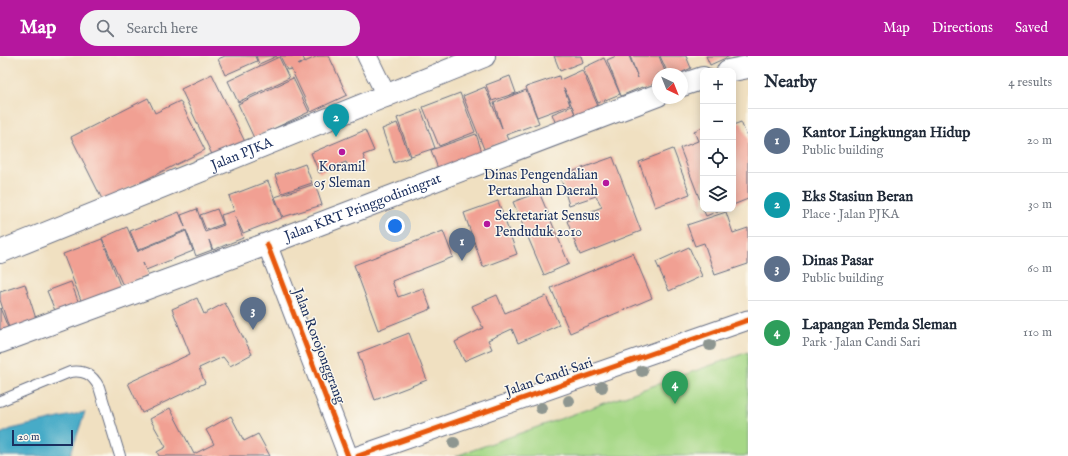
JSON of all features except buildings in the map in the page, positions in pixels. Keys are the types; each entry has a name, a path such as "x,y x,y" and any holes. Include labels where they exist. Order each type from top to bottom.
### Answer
{"main road":[{"name":"Jalan PJKA","path":"0,252 387,97 484,56"},
{"path":"736,69 748,67"},
{"path":"688,83 700,79"},
{"name":"Jalan KRT Pringgodiningrat","path":"0,342 267,244 652,97"}],"street":[{"path":"367,56 387,97"},
{"name":"Jalan Rorojonggrang","path":"267,244 348,456"},
{"name":"Jalan Candi Sari","path":"358,456 748,320"}],"lane":[{"path":"0,401 70,372 79,371 87,373 95,379 99,387 120,456"}],"green space":[{"path":"748,352 748,456 456,456"}],"water":[{"path":"85,412 70,456 0,456 0,434 11,429"}],"cycle path":[{"path":"267,244 348,456"},
{"path":"358,456 748,320"}],"place":[{"name":"Eks Stasiun Beran","path":"336,137"},
{"name":"Koramil 05 Sleman","path":"342,152"},
{"name":"Dinas Pengendalian Pertanahan Daerah","path":"606,183"},
{"name":"Sekretariat Sensus Penduduk 2010","path":"487,224"},
{"name":"Kantor Lingkungan Hidup","path":"462,261"},
{"name":"Dinas Pasar","path":"253,330"},
{"name":"Lapangan Pemda Sleman","path":"675,404"}]}
